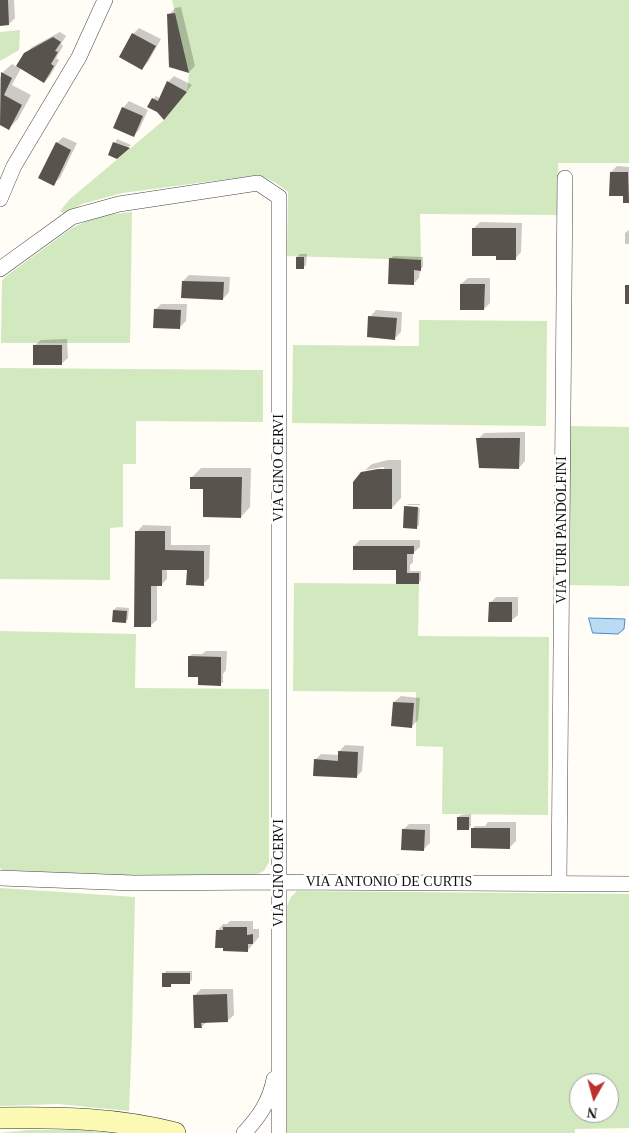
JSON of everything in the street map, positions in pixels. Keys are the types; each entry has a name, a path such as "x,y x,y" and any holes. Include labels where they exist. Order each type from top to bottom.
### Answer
{"street":[{"path":"0,199 14,166 78,56 105,0"},
{"name":"VIA TURI PANDOLFINI","path":"559,883 565,178"},
{"name":"VIA GINO CERVI","path":"0,269 72,218 119,204 258,183 279,197 279,1043"},
{"name":"VIA ANTONIO DE CURTIS","path":"0,878 134,883 629,884"},
{"path":"244,1133 256,1120 270,1098 279,1043"},
{"path":"279,1043 279,1130"},
{"path":"0,1118 108,1120 145,1125 175,1133"},
{"path":"256,1120 271,1121 279,1130"}],"green space":[{"path":"172,0 629,0 629,163 558,163 557,215 420,214 421,260 287,256 288,192 276,183 259,175 122,193 82,204 64,214 60,211 70,199 164,120 187,92 189,73"},
{"path":"20,30 19,50 0,61 0,32"},
{"path":"132,212 130,343 1,343 2,281 6,276 72,228 98,216"},
{"path":"419,320 547,321 546,426 292,423 293,345 419,346"},
{"path":"0,368 263,370 263,422 136,421 136,464 123,464 123,527 110,528 110,580 0,579"},
{"path":"569,426 629,427 629,586 567,585"},
{"path":"294,583 419,584 418,636 549,637 548,815 442,814 443,747 416,746 416,692 293,691"},
{"path":"0,631 136,634 135,688 269,689 269,862 264,871 253,876 144,877 2,870 0,868"},
{"path":"0,888 135,897 129,1111 58,1104 0,1106"},
{"path":"297,891 629,894 629,1128 575,1129 575,1133 284,1133 286,908 291,897"},
{"path":"28,1130 79,1130 113,1133 0,1133"}],"water":[{"path":"589,618 625,619 624,629 618,634 593,633"}],"building":[{"path":"0,0 8,0 9,25 0,26"},
{"path":"175,13 189,73 169,67 167,14"},
{"path":"132,33 156,46 142,70 119,57"},
{"path":"53,37 61,42 55,51 58,52 51,64 54,66 44,83 16,66 24,53"},
{"path":"1,72 12,78 4,95 22,105 9,130 0,125"},
{"path":"167,81 187,92 164,120 157,112 147,107 152,98 158,101"},
{"path":"122,107 143,116 134,137 113,128"},
{"path":"56,142 71,150 54,186 38,178"},
{"path":"113,142 130,148 117,159 108,155"},
{"path":"610,172 628,172 629,203 623,203 623,196 609,196"},
{"path":"472,228 516,228 516,260 496,260 496,256 472,256"},
{"path":"296,257 304,257 304,269 296,269"},
{"path":"389,258 421,260 421,271 414,270 414,285 388,284"},
{"path":"182,281 224,282 223,300 181,298"},
{"path":"460,284 485,284 484,310 460,310"},
{"path":"625,285 629,285 629,304 625,304"},
{"path":"154,309 181,310 180,329 153,328"},
{"path":"368,316 397,318 395,340 367,337"},
{"path":"33,345 62,345 62,365 33,365"},
{"path":"476,438 520,438 519,469 479,468"},
{"path":"392,469 392,509 353,509 353,482 361,472"},
{"path":"190,477 242,477 241,518 203,517 203,489 190,489"},
{"path":"404,506 418,507 417,529 403,528"},
{"path":"135,531 165,531 165,550 204,551 204,586 186,585 187,570 162,570 162,586 151,586 151,627 134,627"},
{"path":"353,546 414,546 414,554 407,554 407,573 419,573 419,584 396,584 396,570 353,570"},
{"path":"489,602 512,602 512,622 488,622"},
{"path":"113,610 127,611 126,623 112,622"},
{"path":"188,656 221,657 221,686 198,685 198,677 188,677"},
{"path":"393,702 414,703 412,728 391,726"},
{"path":"338,751 358,752 357,778 313,776 314,759 338,761"},
{"path":"457,817 469,817 469,830 457,830"},
{"path":"471,828 510,828 510,849 471,848"},
{"path":"402,829 425,830 424,851 401,850"},
{"path":"223,927 247,927 247,935 253,934 253,944 248,944 248,952 223,951 223,948 215,948 216,930 223,930"},
{"path":"162,973 190,973 190,984 171,984 171,987 162,987"},
{"path":"227,994 228,1022 201,1023 202,1028 194,1028 193,995"}]}
